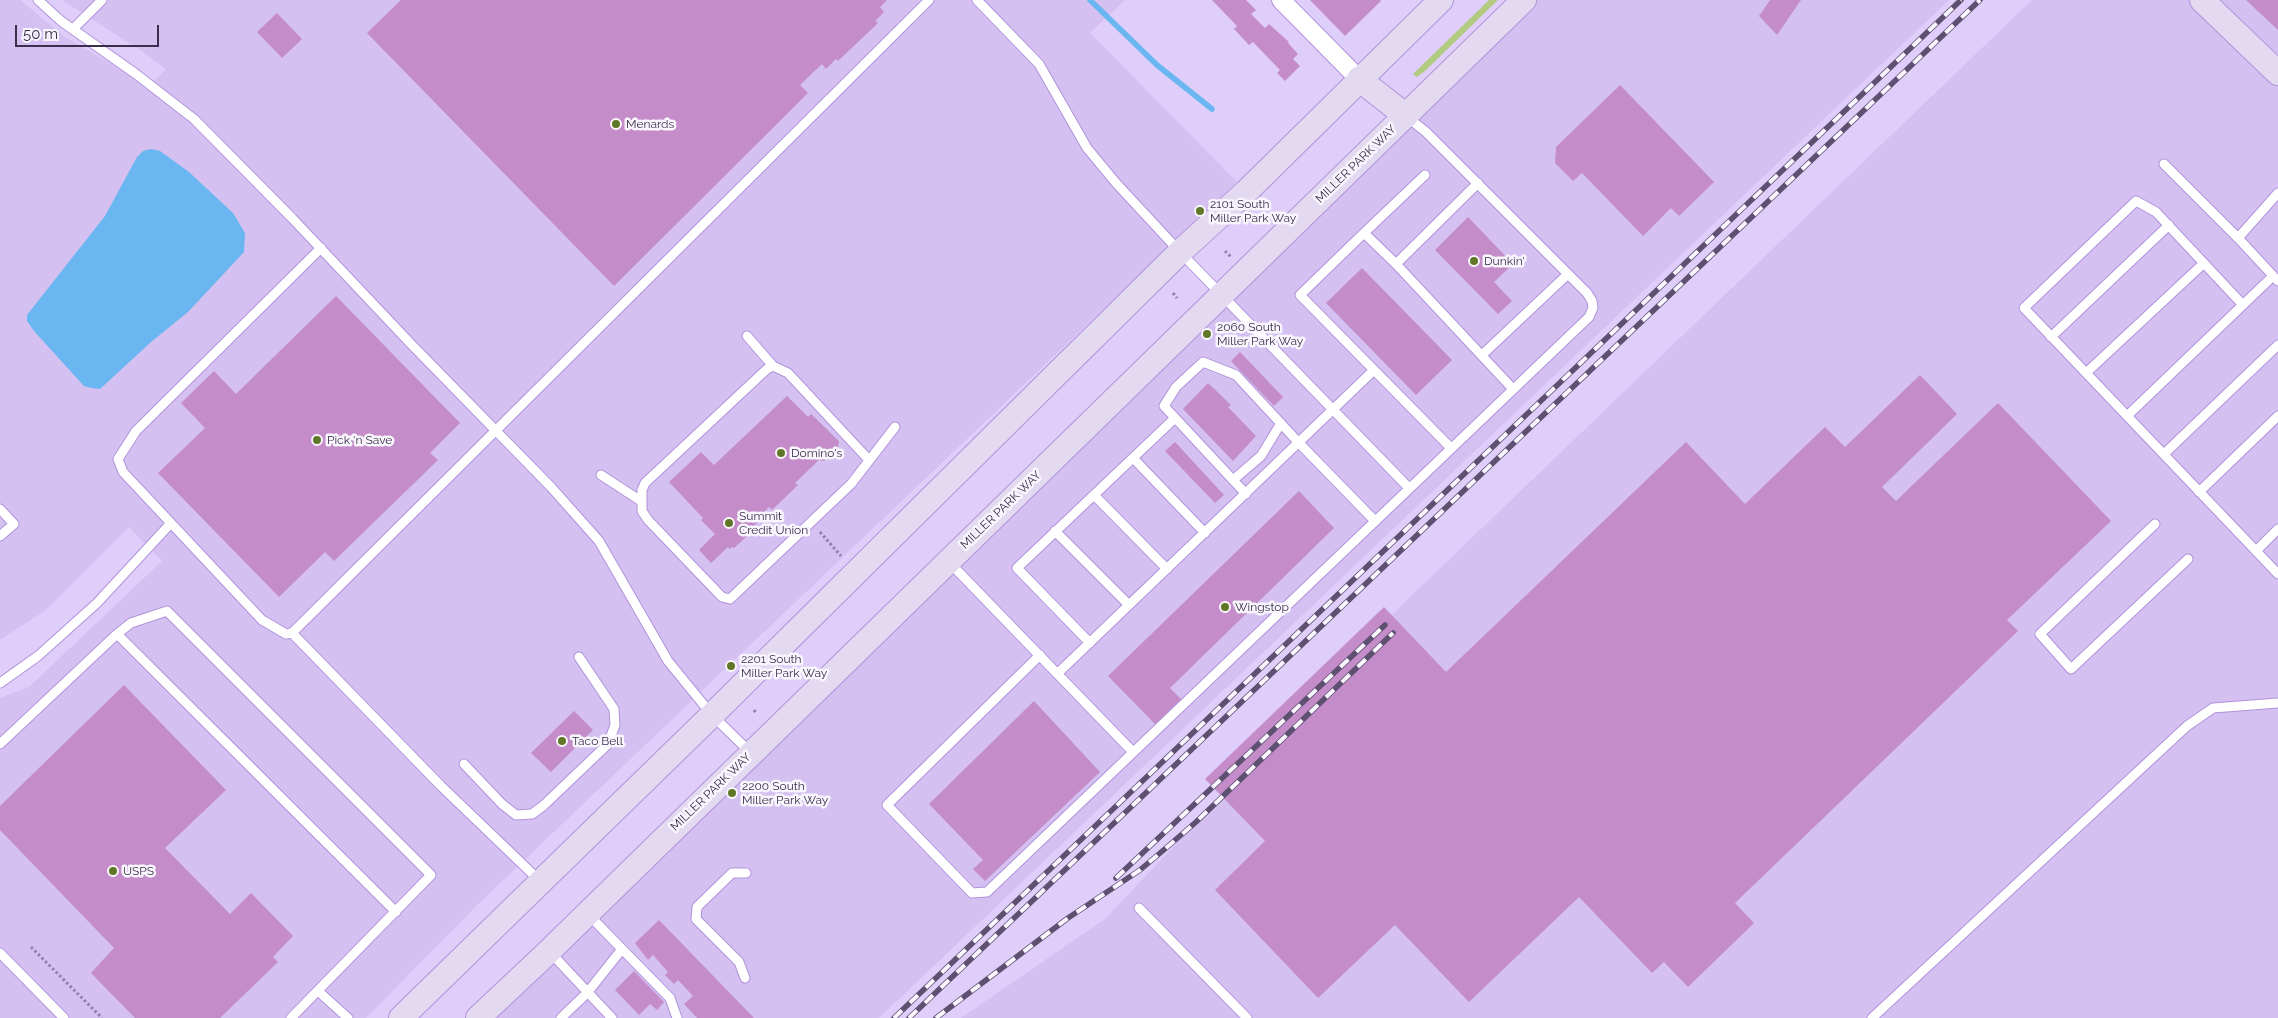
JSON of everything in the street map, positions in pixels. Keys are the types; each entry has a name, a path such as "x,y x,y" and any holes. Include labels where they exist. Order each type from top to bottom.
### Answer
{"main road":[{"path":"401,1018 712,715 1180,252 1246,192 1441,0"},
{"name":"MILLER PARK WAY","path":"478,1018 949,562 1524,0"},
{"path":"2202,0 2278,73"},
{"path":"1359,79 1406,116"}],"street":[{"path":"1281,0 1359,79"}],"lane":[{"path":"38,0 73,29 194,119 551,487 599,542 668,661 712,715 751,753"},
{"path":"73,29 102,0"},
{"path":"321,248 136,431 118,460 123,472 262,620 286,634 292,632 929,0"},
{"path":"977,0 1038,64 1087,148 1180,252 1409,488"},
{"path":"1040,655 887,805 972,892 987,892 1589,317 1593,308 1592,301 1587,293 1426,132 1406,116"},
{"path":"2127,416 2243,305 2276,278 2164,164"},
{"path":"1425,175 1300,295 1451,448"},
{"path":"1396,264 1478,183"},
{"path":"2238,238 2278,193"},
{"path":"2243,305 2156,212 2136,201 2024,308 2278,574"},
{"path":"2051,337 2169,225"},
{"path":"1364,233 1396,264 1514,389"},
{"path":"2086,373 2204,263"},
{"path":"1482,355 1568,274"},
{"path":"747,336 773,366 788,374 869,460"},
{"path":"2164,454 2278,345"},
{"path":"1246,494 1164,406 1176,387 1203,362 1236,375 1375,521"},
{"path":"773,366 766,369 645,483 641,502 642,511 648,520 722,597 730,598 850,484 895,427"},
{"path":"1058,674 1374,370"},
{"path":"2199,492 2278,416"},
{"path":"1090,643 1017,568 1175,418"},
{"path":"1233,480 1261,456 1280,423"},
{"path":"1133,458 1205,533"},
{"path":"601,475 641,502"},
{"path":"1094,495 1167,569"},
{"path":"0,510 14,524 0,536"},
{"path":"0,683 38,656 97,604 171,523"},
{"path":"2154,524 2040,634 2071,669 2188,559"},
{"path":"2256,551 2278,529"},
{"path":"1055,531 1129,605"},
{"path":"949,562 1133,752"},
{"path":"0,744 117,634 132,623 167,611 431,875 291,1018"},
{"path":"292,632 441,786 541,882"},
{"path":"117,634 396,912"},
{"path":"464,764 502,804 516,815 532,814 543,806 608,744 615,725 614,709 579,657"},
{"path":"1872,1018 2187,726 2213,708 2278,703"},
{"path":"745,978 739,962 696,919 697,907 732,873 746,873"},
{"path":"1139,908 1247,1018"},
{"path":"587,913 670,998 677,1018"},
{"path":"562,1018 587,993 622,949"},
{"path":"549,951 612,1018"},
{"path":"0,954 64,1018"},
{"path":"318,991 348,1018"}],"path":[{"path":"1225,251 1230,257"},
{"path":"1173,293 1177,298"},
{"path":"811,522 841,556"},
{"path":"31,947 102,1018"}],"shaded area":[{"path":"0,0 20,0 65,37 129,74 146,89 166,69 62,0 1125,0 1090,33 1237,182 477,905 366,1018 0,1018 0,698 29,687 162,561 129,527 46,610 0,640"},
{"path":"1524,0 1949,0 879,1018 477,1018"},
{"path":"2032,0 2278,0 2278,1018 961,1018 1105,919 1406,601"}],"green space":[{"path":"1489,0 1498,0 1425,71 1417,77 1413,74"}],"water":[{"path":"151,149 160,151 189,172 233,213 245,233 244,252 188,312 151,342 100,389 84,386 34,331 27,321 27,315 105,216 137,157 143,151"}],"building":[{"name":"Menards","path":"401,0 887,0 880,7 884,12 875,21 878,23 838,61 836,59 826,69 822,64 800,85 808,93 614,286 367,33"},
{"path":"1212,0 1246,0 1256,10 1251,14 1265,28 1269,24 1289,42 1298,54 1293,59 1300,66 1285,81 1277,73 1280,70 1253,42 1249,45 1234,29 1237,26"},
{"path":"1310,0 1380,0 1381,1 1345,36"},
{"path":"1770,0 1801,0 1777,35 1759,16"},
{"path":"2246,0 2278,0 2278,30"},
{"path":"277,13 302,39 282,58 257,32"},
{"path":"1620,85 1714,182 1679,216 1671,208 1643,236 1582,173 1573,181 1555,163 1556,147"},
{"path":"1468,217 1513,264 1494,282 1512,301 1498,314 1435,250"},
{"path":"1362,268 1452,360 1416,395 1326,303"},
{"name":"Pick 'n Save","path":"336,296 460,423 430,453 438,460 334,561 325,552 279,597 158,473 205,428 181,403 214,371 236,394"},
{"path":"1240,352 1283,397 1274,406 1231,361"},
{"path":"1920,375 1957,414 1882,487 1896,501 1998,403 2111,521 2007,620 2018,631 1735,903 1754,923 1688,987 1664,962 1652,973 1579,897 1469,1002 1395,925 1318,998 1215,890 1265,841 1205,779 1384,607 1446,672 1686,442 1745,504 1825,427 1845,447"},
{"path":"1208,383 1231,405 1228,407 1256,436 1233,461 1183,409"},
{"path":"787,396 808,417 811,414 839,441 838,448 824,461 819,460 795,483 798,485 772,510 769,507 757,519 759,521 746,533 747,536 734,548 730,549 728,547 711,563 699,550 715,534 701,520 703,518 669,482 701,452 714,465"},
{"path":"1175,442 1224,495 1215,503 1165,451"},
{"path":"1299,491 1334,528 1170,688 1182,700 1156,725 1108,676"},
{"name":"USPS","path":"124,685 226,790 165,848 230,914 251,893 293,936 273,957 278,962 220,1018 135,1018 91,973 114,948 0,830 0,806"},
{"path":"1034,701 1100,772 985,881 973,869 983,860 929,804"},
{"name":"Taco Bell","path":"574,711 593,730 551,772 531,753"},
{"path":"659,920 754,1018 697,1018 684,1004 693,996 678,980 674,984 665,975 668,972 653,955 648,960 635,943"},
{"path":"634,971 664,1002 657,1010 650,1004 639,1015 615,990"}],"waterway":[{"path":"1090,0 1157,65 1212,109"}],"railway":[{"path":"894,1018 1961,0"},
{"path":"909,1018 1980,0"},
{"path":"1116,878 1385,625"},
{"path":"936,1018 1068,918 1140,870 1196,822 1393,633"}],"place":[{"name":"Menards","path":"616,124"},
{"name":"2101 South Miller Park Way","path":"1200,211"},
{"name":"Dunkin'","path":"1474,261"},
{"name":"2060 South Miller Park Way","path":"1207,334"},
{"name":"Pick 'n Save","path":"317,440"},
{"name":"Domino's","path":"781,453"},
{"name":"Summit Credit Union","path":"729,523"},
{"name":"Wingstop","path":"1225,607"},
{"name":"2201 South Miller Park Way","path":"731,666"},
{"name":"Taco Bell","path":"562,741"},
{"name":"2200 South Miller Park Way","path":"732,793"},
{"name":"USPS","path":"113,871"}]}
